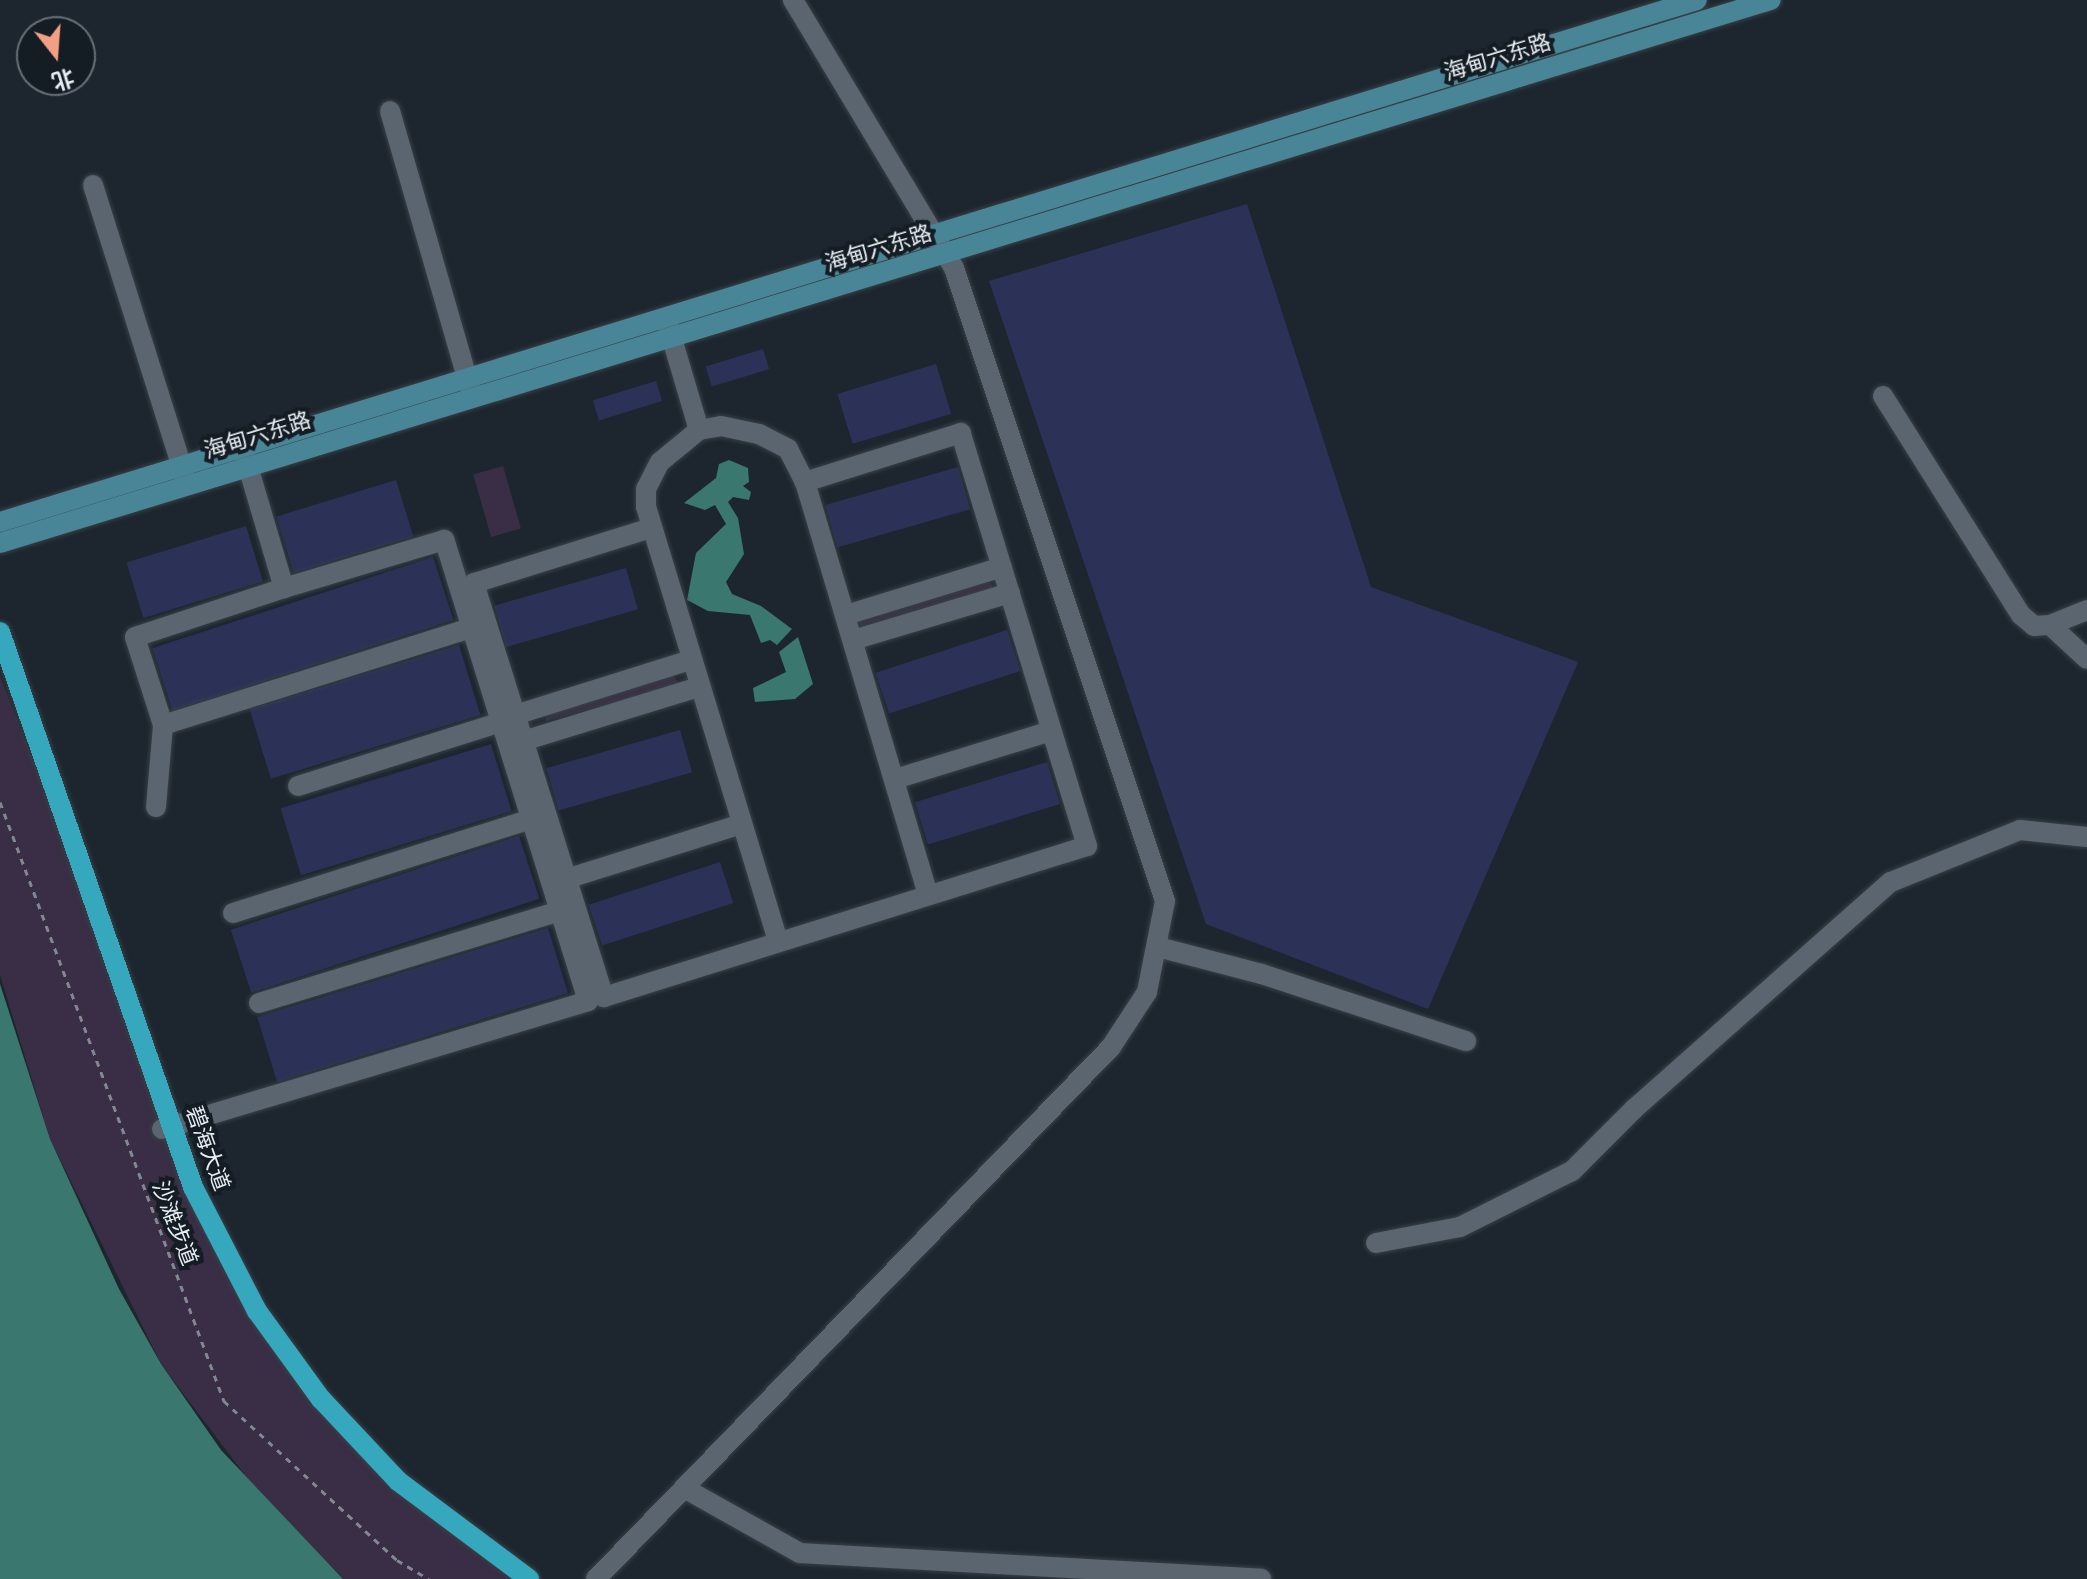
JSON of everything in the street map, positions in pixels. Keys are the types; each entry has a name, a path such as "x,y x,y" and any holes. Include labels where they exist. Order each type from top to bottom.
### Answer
{"main road":[{"name":"海甸六东路","path":"0,543 184,474 242,445 666,318 1697,0"},
{"name":"海甸六东路","path":"0,522 184,474 248,465 474,399 1771,0"},
{"name":"碧海大道","path":"0,632 167,1128 212,1229 257,1311 305,1379 398,1481 529,1579"},
{"name":"碧海大道","path":"0,675 215,1257 299,1385 383,1480 510,1579"}],"street":[{"path":"596,1579 1111,1047 1147,992 1165,901 947,255 793,0"},
{"path":"390,111 474,399"},
{"path":"93,185 184,474"},
{"path":"666,318 699,430"},
{"path":"1883,396 2021,615 2034,626 2050,625 2087,610"},
{"path":"778,941 651,528 646,489 660,462 699,430 721,426 759,434 788,449 805,482 928,894"},
{"path":"167,1128 1087,846 961,433 805,482"},
{"path":"242,445 284,588"},
{"path":"596,999 560,911 531,819 474,583 651,528"},
{"path":"156,807 163,725 135,637 444,540 471,628 508,719 523,741 566,879 596,999"},
{"path":"846,615 1002,567"},
{"path":"853,640 1010,593"},
{"path":"2050,625 2087,659"},
{"path":"163,725 471,628"},
{"path":"298,786 690,660"},
{"path":"523,741 698,687"},
{"path":"895,779 1051,731"},
{"path":"233,913 531,819"},
{"path":"566,879 742,824"},
{"path":"1376,1243 1460,1227 1572,1171 1634,1109 1891,882 2020,830 2087,837"},
{"path":"259,1003 560,911"},
{"path":"1158,947 1262,974 1466,1041"},
{"path":"684,1488 800,1553 1261,1579"}],"path":[{"name":"沙滩步道","path":"0,802 224,1401 397,1560 429,1579"}],"shaded area":[{"path":"729,460 748,468 749,482 743,486 751,492 749,500 733,497 728,502 738,518 744,554 726,582 732,594 761,606 792,629 777,645 770,640 761,643 750,615 708,611 687,600 696,553 726,524 715,505 705,510 684,503 716,478 719,464"},
{"path":"503,466 521,528 491,537 473,475"},
{"path":"990,580 993,589 863,629 859,625 859,620"},
{"path":"798,637 813,684 795,699 755,702 753,688 786,672 779,652"},
{"path":"673,675 680,685 546,721 546,715"},
{"path":"0,676 256,1327 383,1480 513,1579 344,1579 263,1499 161,1364 50,1139 0,975"},
{"path":"0,984 50,1139 119,1289 161,1364 221,1450 343,1579 0,1579"}],"building":[{"path":"1247,204 1371,587 1578,662 1428,1009 1206,924 989,281"},
{"path":"763,349 769,369 712,387 706,367"},
{"path":"936,364 951,414 853,444 838,394"},
{"path":"656,381 662,401 599,420 593,400"},
{"path":"958,467 970,509 837,547 825,505"},
{"path":"396,480 413,536 294,573 276,517"},
{"path":"246,526 263,581 143,618 126,563"},
{"path":"433,557 453,620 173,711 152,648"},
{"path":"626,568 638,609 506,647 494,606"},
{"path":"1007,630 1020,671 889,714 876,673"},
{"path":"459,645 480,715 271,779 250,709"},
{"path":"680,730 692,772 559,811 546,768"},
{"path":"491,744 511,811 301,875 281,808"},
{"path":"1047,762 1060,804 928,844 915,802"},
{"path":"519,836 539,899 251,992 231,930"},
{"path":"720,862 733,903 602,946 589,905"},
{"path":"548,928 568,993 277,1082 257,1017"}]}
